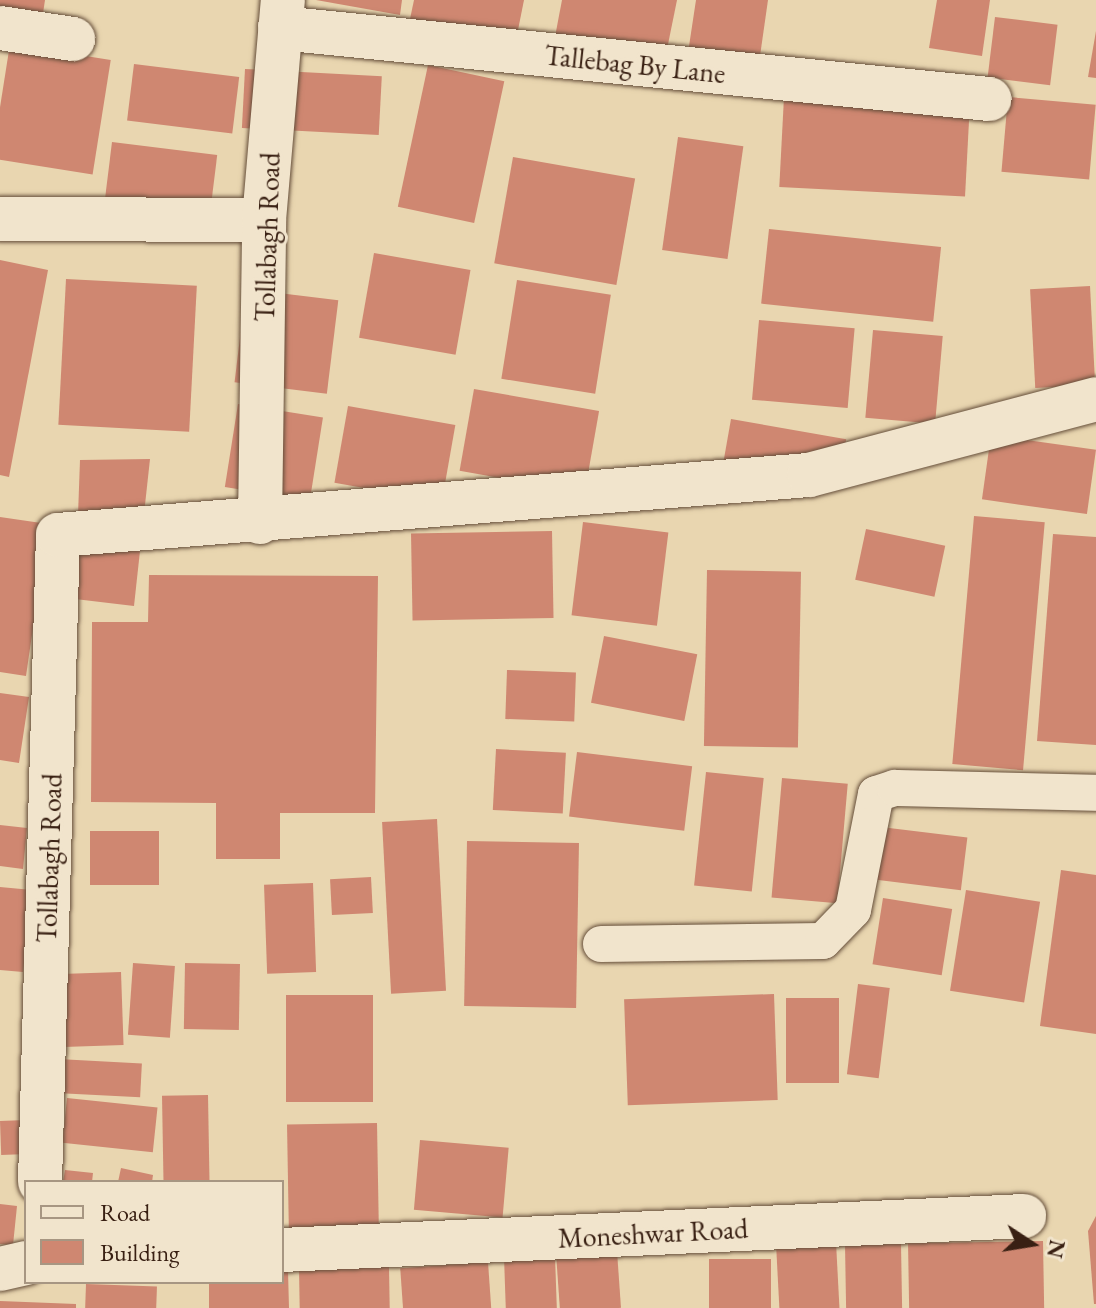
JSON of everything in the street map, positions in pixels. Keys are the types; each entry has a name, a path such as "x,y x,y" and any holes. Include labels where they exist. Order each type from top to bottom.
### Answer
{"street":[{"name":"Tallebag By Lane","path":"281,14 989,99"},
{"name":"Tollabagh Road","path":"40,1180 58,535 260,522 264,220 281,14"},
{"path":"0,28 73,39"},
{"path":"0,219 264,220"},
{"path":"260,522 809,475 1096,399"},
{"name":"Moneshwar Road","path":"284,1250 1024,1216"},
{"path":"0,1269 24,1263"}],"lane":[{"path":"601,944 823,941 853,910 876,794 937,788 1096,793"}],"building":[{"path":"0,0 45,0 42,20 0,14"},
{"path":"316,0 402,0 400,15"},
{"path":"414,0 524,0 512,60 406,38"},
{"path":"562,0 677,0 664,64 554,42"},
{"path":"696,0 768,0 757,77 686,66"},
{"path":"937,0 990,0 982,56 929,48"},
{"path":"995,17 1058,25 1050,85 988,78"},
{"path":"1096,31 1096,78 1088,77"},
{"path":"10,44 111,60 93,175 0,160 0,107"},
{"path":"134,64 239,77 232,133 127,121"},
{"path":"428,65 504,81 474,223 398,207"},
{"path":"245,69 382,76 379,135 242,128"},
{"path":"784,97 970,107 965,197 779,187"},
{"path":"1008,97 1096,105 1089,179 1001,172"},
{"path":"678,137 743,146 727,259 662,250"},
{"path":"112,142 217,155 210,212 105,200"},
{"path":"513,157 635,179 616,285 494,263"},
{"path":"769,229 941,247 933,322 761,304"},
{"path":"374,253 471,270 456,355 359,338"},
{"path":"0,260 48,270 9,477 0,475"},
{"path":"66,279 197,286 189,432 58,425"},
{"path":"517,280 611,295 595,394 501,379"},
{"path":"1090,286 1095,385 1035,388 1030,289"},
{"path":"246,289 338,300 327,394 235,382"},
{"path":"759,320 855,328 848,408 752,400"},
{"path":"873,330 943,336 935,424 865,418"},
{"path":"474,389 599,411 585,493 460,471"},
{"path":"238,404 323,417 310,500 225,487"},
{"path":"348,406 455,425 442,502 334,483"},
{"path":"731,419 846,439 837,491 722,470"},
{"path":"991,435 1096,450 1087,514 982,499"},
{"path":"150,459 134,606 75,599 80,460"},
{"path":"974,516 1045,522 1023,770 952,764"},
{"path":"0,517 48,524 26,676 0,672"},
{"path":"583,522 668,532 657,626 572,615"},
{"path":"866,529 945,546 934,597 855,580"},
{"path":"552,531 554,618 413,620 411,533"},
{"path":"1053,534 1096,537 1096,745 1037,741"},
{"path":"707,570 801,572 798,748 704,746"},
{"path":"149,575 378,576 375,813 280,813 280,859 216,859 216,803 91,802 92,622 148,622"},
{"path":"604,636 697,654 684,721 591,703"},
{"path":"507,670 576,672 574,721 505,719"},
{"path":"0,693 29,697 19,763 0,760"},
{"path":"496,749 566,753 563,814 493,810"},
{"path":"577,752 692,766 684,831 569,817"},
{"path":"706,772 764,778 752,891 694,885"},
{"path":"782,778 848,784 837,903 772,898"},
{"path":"437,819 446,991 391,994 382,822"},
{"path":"0,825 27,828 23,869 0,866"},
{"path":"881,827 967,838 961,890 875,880"},
{"path":"90,831 159,831 159,885 90,885"},
{"path":"467,841 579,843 576,1008 464,1006"},
{"path":"1061,870 1096,875 1096,1034 1040,1026"},
{"path":"371,877 373,913 332,915 330,879"},
{"path":"313,883 316,972 267,974 264,885"},
{"path":"0,887 32,890 23,972 0,970"},
{"path":"966,890 1040,902 1024,1002 950,991"},
{"path":"883,898 952,909 942,975 873,964"},
{"path":"133,963 175,966 170,1038 128,1035"},
{"path":"185,963 240,964 239,1030 184,1029"},
{"path":"121,972 124,1045 64,1047 61,974"},
{"path":"858,984 890,988 879,1078 847,1074"},
{"path":"774,994 778,1100 628,1105 624,999"},
{"path":"286,995 373,995 373,1102 286,1102"},
{"path":"786,998 839,998 839,1083 786,1083"},
{"path":"58,1059 142,1063 140,1097 56,1093"},
{"path":"208,1095 209,1180 163,1180 162,1096"},
{"path":"67,1098 158,1108 153,1152 62,1143"},
{"path":"26,1120 27,1154 1,1155 0,1121"},
{"path":"377,1123 379,1227 289,1229 287,1125"},
{"path":"420,1140 509,1148 503,1217 414,1210"},
{"path":"121,1168 153,1175 152,1180 118,1180"},
{"path":"65,1170 93,1173 92,1180 63,1180"},
{"path":"0,1204 17,1206 13,1245 0,1244"},
{"path":"1096,1216 1096,1304 1094,1304 1088,1231"},
{"path":"1043,1241 1044,1308 909,1308 908,1243"},
{"path":"836,1242 839,1308 779,1308 776,1245"},
{"path":"901,1244 902,1308 846,1308 845,1245"},
{"path":"617,1251 621,1308 560,1308 556,1255"},
{"path":"555,1256 557,1308 506,1308 504,1258"},
{"path":"709,1259 771,1259 771,1308 709,1308"},
{"path":"488,1262 491,1308 403,1308 400,1268"},
{"path":"389,1267 390,1308 300,1308 299,1269"},
{"path":"284,1271 288,1271 289,1308 209,1308 209,1284 284,1284"},
{"path":"86,1284 157,1286 156,1308 85,1308"},
{"path":"0,1301 76,1304 76,1308 0,1308"}]}
